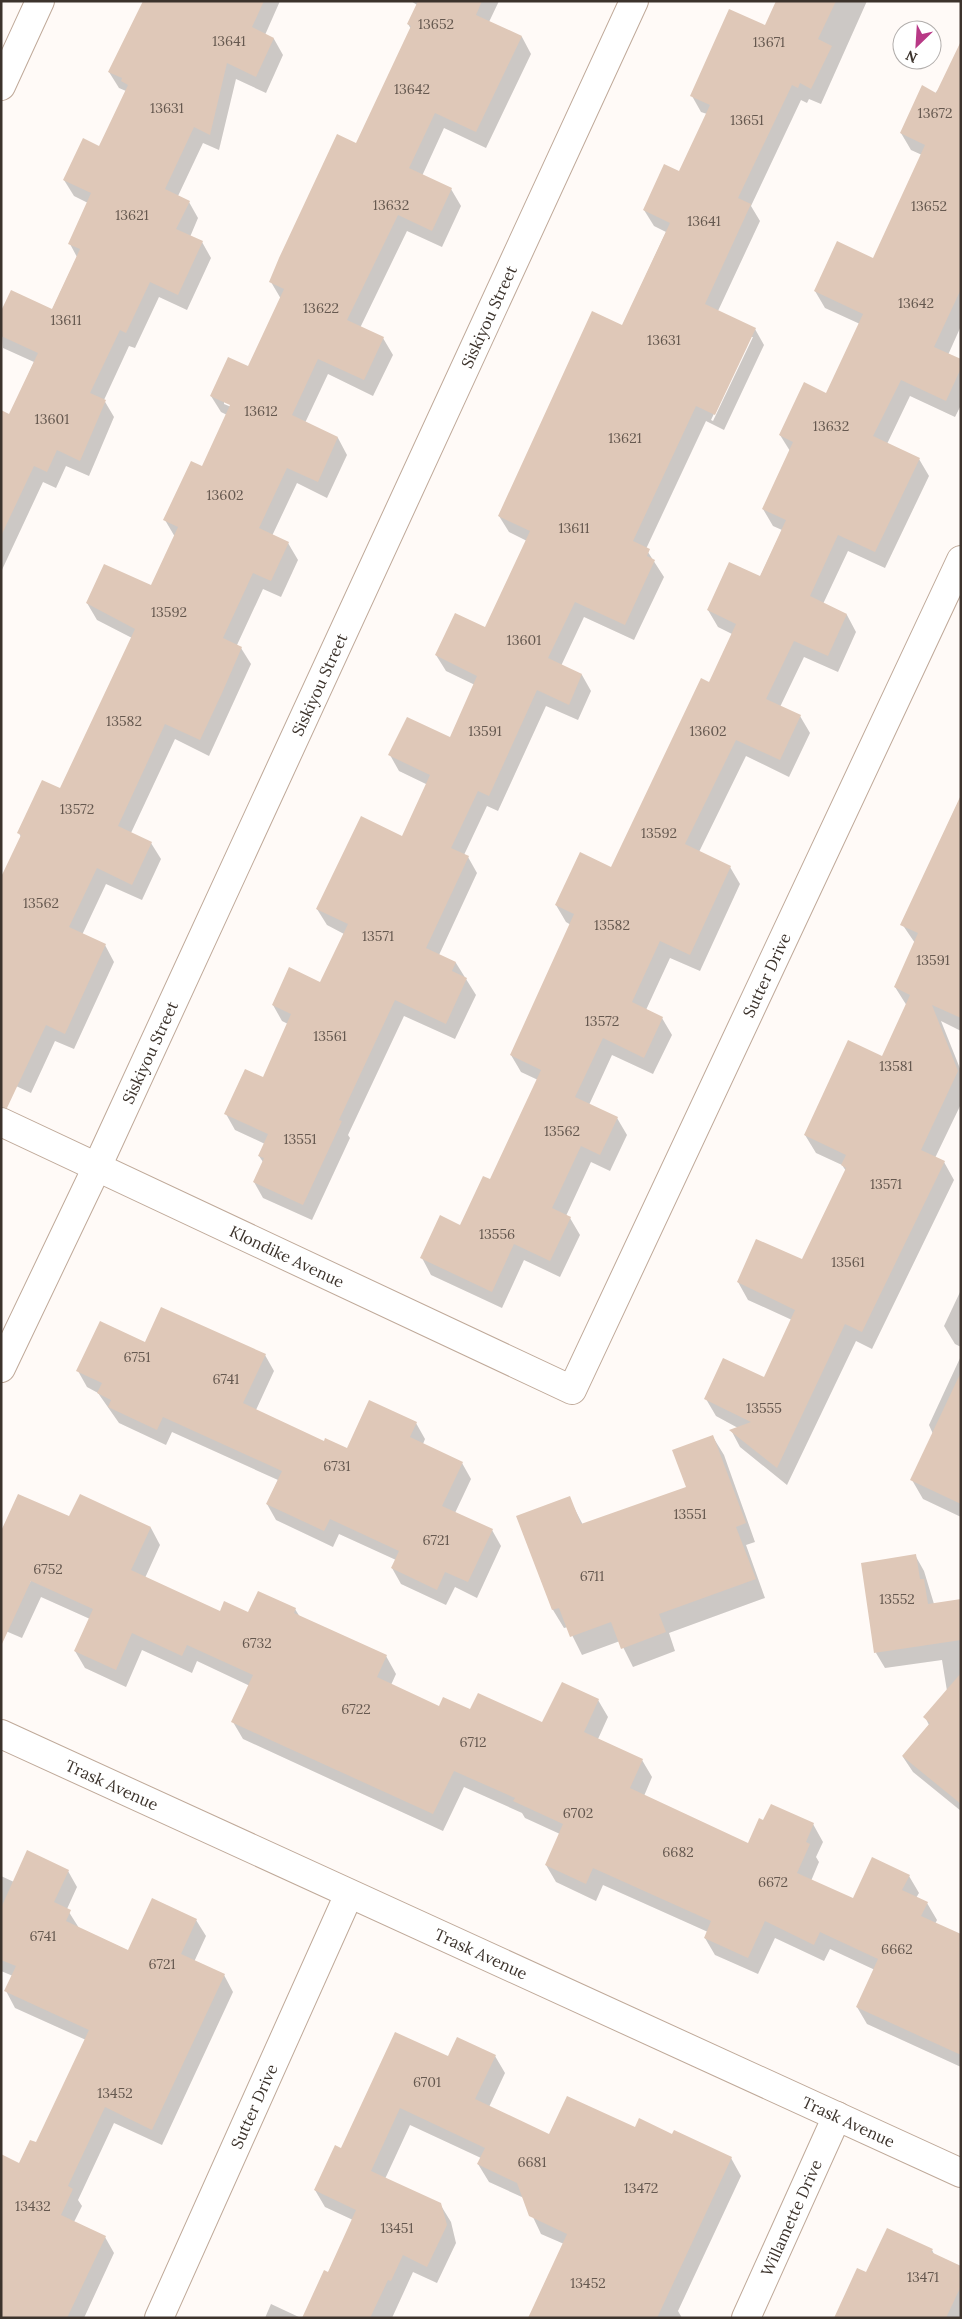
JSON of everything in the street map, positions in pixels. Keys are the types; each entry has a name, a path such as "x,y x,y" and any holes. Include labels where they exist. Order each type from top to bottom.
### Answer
{"street":[{"path":"1,86 40,1"},
{"name":"Siskiyou Street","path":"1,1368 98,1167 634,1"},
{"name":"Sutter Drive","path":"572,1390 961,560"},
{"name":"Klondike Avenue","path":"1,1122 572,1390"},
{"name":"Trask Avenue","path":"1,1734 961,2173"},
{"name":"Sutter Drive","path":"158,2318 349,1894"},
{"name":"Willamette Drive","path":"746,2318 837,2116"}],"building":[{"path":"143,1 264,1 252,27 274,38 256,77 227,63 210,135 194,127 165,189 190,201 176,229 203,241 178,295 150,282 126,333 120,330 90,393 106,400 80,461 57,450 47,472 34,466 1,536 1,410 9,414 38,353 1,336 1,311 11,290 52,309 80,249 68,244 91,193 63,180 83,138 99,146 128,85 121,81 122,78 108,72"},
{"path":"418,1 482,1 476,15 522,36 476,132 435,113 409,168 452,188 432,231 398,215 347,320 384,337 364,380 318,359 292,415 338,437 318,482 287,468 259,528 289,542 271,581 253,573 223,638 242,647 222,693 200,740 165,724 118,826 152,842 132,885 97,868 69,927 106,944 65,1034 46,1025 7,1108 1,1107 1,877 21,835 17,833 42,780 60,788 135,629 86,603 104,564 151,585 178,527 163,520 191,461 202,466 230,405 210,396 228,357 248,366 284,289 269,282 279,258 337,134 356,143 411,26 407,24"},
{"path":"776,1 836,1 818,39 832,46 811,89 800,83 798,88 792,85 738,198 751,204 705,304 756,328 715,415 696,406 633,541 650,549 647,556 655,560 625,625 575,602 548,658 582,674 569,705 537,690 489,796 478,791 451,848 469,856 426,948 456,962 452,971 467,978 446,1024 395,1000 339,1120 342,1121 303,1205 253,1182 264,1158 258,1156 268,1134 224,1114 245,1069 263,1077 291,1014 272,1005 289,967 320,982 348,924 316,909 361,816 402,836 430,775 388,755 407,717 450,737 477,676 435,655 455,613 485,627 530,531 498,516 592,311 622,325 670,223 643,210 664,164 679,171 710,105 690,96 729,9 765,25"},
{"path":"961,41 961,289 934,347 961,359 961,368 946,401 901,380 873,436 920,458 875,552 838,535 810,596 847,614 828,656 794,641 766,699 801,715 780,760 736,740 685,844 731,866 690,955 660,941 632,1002 663,1017 644,1058 603,1038 575,1097 618,1117 600,1155 581,1146 552,1208 571,1217 550,1261 514,1244 492,1292 420,1258 440,1215 460,1225 483,1176 490,1179 541,1070 510,1055 574,914 555,905 580,852 611,867 701,678 709,682 736,624 707,610 729,562 760,576 786,520 762,509 793,442 779,435 804,382 826,393 863,314 814,291 837,241 873,258 925,145 900,133 922,85 936,93"},
{"path":"961,795 961,1018 932,1005 958,1071 921,1150 945,1161 862,1332 845,1324 777,1468 729,1430 751,1422 704,1399 723,1358 764,1377 795,1310 737,1282 756,1239 802,1259 846,1168 841,1165 846,1155 804,1135 848,1040 882,1056 910,995 894,987 918,933 900,925"},
{"path":"161,1307 266,1354 243,1403 324,1441 325,1438 347,1448 369,1400 417,1422 410,1437 463,1462 442,1506 493,1529 468,1582 445,1572 437,1590 391,1568 399,1551 330,1519 324,1531 266,1504 282,1471 163,1417 157,1430 108,1407 111,1400 97,1393 102,1383 76,1371 100,1321 145,1342"},
{"path":"961,1372 961,1504 910,1480"},
{"path":"713,1435 746,1523 736,1527 756,1579 659,1614 666,1632 621,1649 611,1622 570,1637 559,1608 552,1610 516,1516 570,1496 581,1524 686,1487 672,1450"},
{"path":"18,1494 69,1516 80,1494 151,1527 131,1570 220,1611 224,1601 248,1612 258,1591 296,1608 294,1613 387,1655 377,1677 439,1706 443,1697 470,1709 478,1693 542,1722 562,1682 599,1699 584,1732 643,1759 630,1788 748,1843 759,1818 763,1820 771,1804 814,1823 806,1842 810,1844 797,1873 853,1898 872,1857 910,1875 902,1890 928,1902 921,1916 961,1934 961,2055 856,2007 878,1959 820,1932 814,1945 765,1921 748,1958 704,1938 711,1921 593,1868 586,1884 545,1865 563,1824 513,1801 515,1798 454,1771 433,1814 231,1722 253,1675 187,1645 182,1656 132,1633 116,1670 74,1651 93,1609 31,1581 1,1646 1,1531"},
{"path":"916,1554 920,1579 924,1579 928,1604 961,1599 961,1640 874,1653 861,1563"},
{"path":"961,1673 961,1804 902,1756 930,1723 923,1717"},
{"path":"27,1850 69,1870 54,1902 71,1910 66,1921 128,1950 152,1898 197,1919 181,1954 225,1974 152,2130 105,2107 68,2186 73,2189 61,2215 106,2236 67,2318 1,2318 1,2154 19,2163 30,2140 36,2142 89,2030 4,1991 16,1966 1,1960 1,1908"},
{"path":"395,2032 448,2056 457,2037 496,2055 475,2099 549,2134 567,2096 635,2127 639,2118 672,2134 674,2130 732,2157 657,2318 528,2318 567,2234 529,2216 517,2183 477,2164 485,2148 400,2108 371,2171 441,2203 447,2225 427,2267 403,2255 391,2281 388,2280 370,2318 302,2318 324,2270 328,2272 356,2210 314,2190 335,2145 341,2148"},
{"path":"887,2228 933,2249 931,2252 961,2266 961,2286 946,2318 834,2318 857,2268 866,2272"}]}
